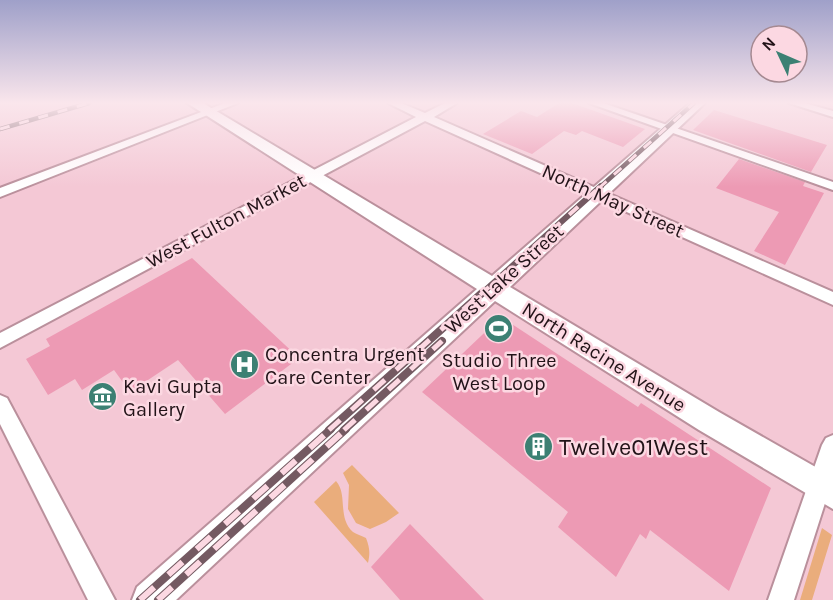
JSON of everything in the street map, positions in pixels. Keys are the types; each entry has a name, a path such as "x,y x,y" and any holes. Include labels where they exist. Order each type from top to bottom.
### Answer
{"main road":[{"name":"North Racine Avenue","path":"239,131 494,289 826,490"},
{"name":"West Lake Street","path":"150,600 667,131"}],"street":[{"path":"0,193 160,131"},
{"name":"West Fulton Market","path":"0,341 398,131"},
{"name":"North May Street","path":"456,131 833,299"},
{"path":"675,131 833,186"},
{"path":"0,404 102,600"},
{"path":"781,600 826,490 833,445"}],"shaded area":[{"path":"352,465 399,513 370,529 356,523 348,509 349,485 343,473"},
{"path":"336,481 340,486 348,526 353,532 366,538 369,551 368,563 314,502"},
{"path":"822,528 832,535 812,600 800,600"}],"building":[{"path":"488,131 564,131 532,154 483,134"},
{"path":"564,131 582,131 576,135"},
{"path":"582,131 643,131 623,147"},
{"path":"696,131 782,131 827,145 811,172"},
{"path":"739,159 805,182 803,186 824,193 785,265 754,251 779,212 716,188"},
{"path":"192,258 299,358 225,414 178,360 130,392 114,370 82,390 75,379 48,395 26,359 50,346 46,339"},
{"path":"501,317 638,407 641,403 771,488 729,591 650,530 646,539 640,534 616,577 558,527 568,512 422,392"},
{"path":"410,524 484,600 400,600 371,567"}],"railway":[{"path":"599,188 663,131"},
{"path":"480,295 601,186"},
{"path":"329,430 482,293"},
{"path":"344,430 442,341"},
{"path":"140,600 331,429"},
{"path":"158,600 346,429"}],"place":[{"name":"Studio Three West Loop","path":"499,329"},
{"name":"Concentra Urgent Care Center","path":"244,365"},
{"name":"Kavi Gupta Gallery","path":"102,397"},
{"name":"Twelve01West","path":"538,447"}]}
